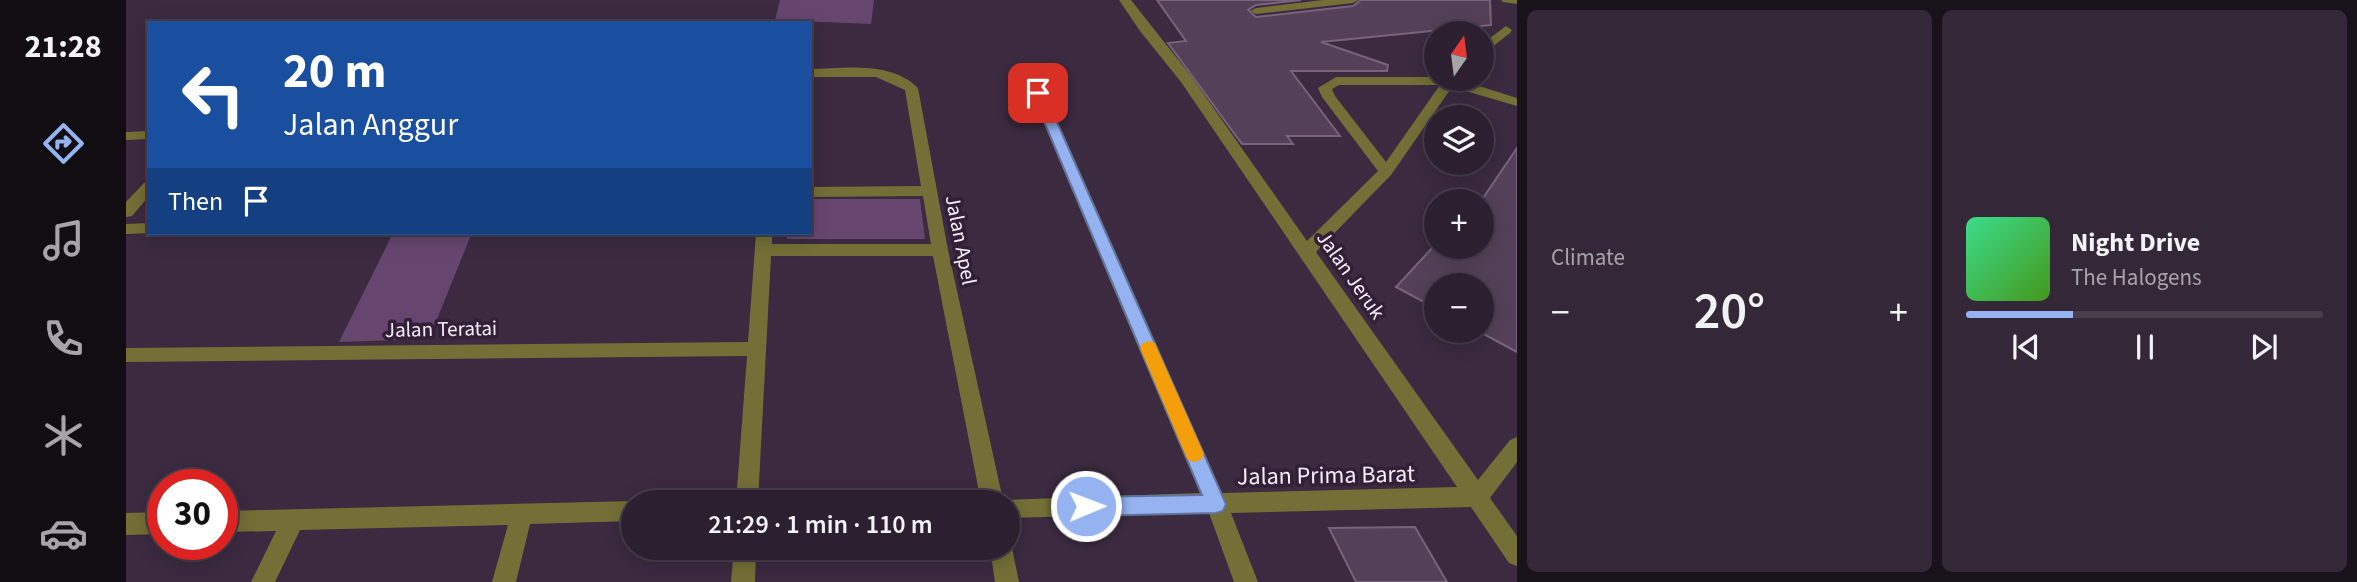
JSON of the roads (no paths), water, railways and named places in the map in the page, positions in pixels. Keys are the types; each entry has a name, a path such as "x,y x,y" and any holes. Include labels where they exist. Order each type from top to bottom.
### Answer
{"street":[{"name":"Jalan Jeruk","path":"1125,0 1186,79 1517,555"},
{"path":"1256,10 1353,0"},
{"path":"1507,0 1517,1"},
{"path":"1494,40 1506,30"},
{"name":"Jalan Apel","path":"812,73 878,72 896,77 911,88 940,250 990,490"},
{"path":"1386,172 1325,88 1336,81 1424,80"},
{"path":"1306,252 1386,172 1441,91"},
{"path":"1483,91 1517,102"},
{"path":"1038,93 1216,504 1246,582"},
{"path":"126,136 147,135"},
{"path":"126,212 147,188"},
{"path":"812,192 929,191"},
{"path":"126,229 147,228"},
{"path":"748,490 763,242 940,250"},
{"name":"Jalan Teratai","path":"126,355 756,349"},
{"path":"1478,497 1517,446"},
{"name":"Jalan Prima Barat","path":"1020,508 1478,497"},
{"path":"238,522 621,511"},
{"path":"504,582 522,513"},
{"path":"262,582 293,520"},
{"path":"126,524 147,523"},
{"path":"743,582 744,560"},
{"path":"1003,560 1007,582"}]}
